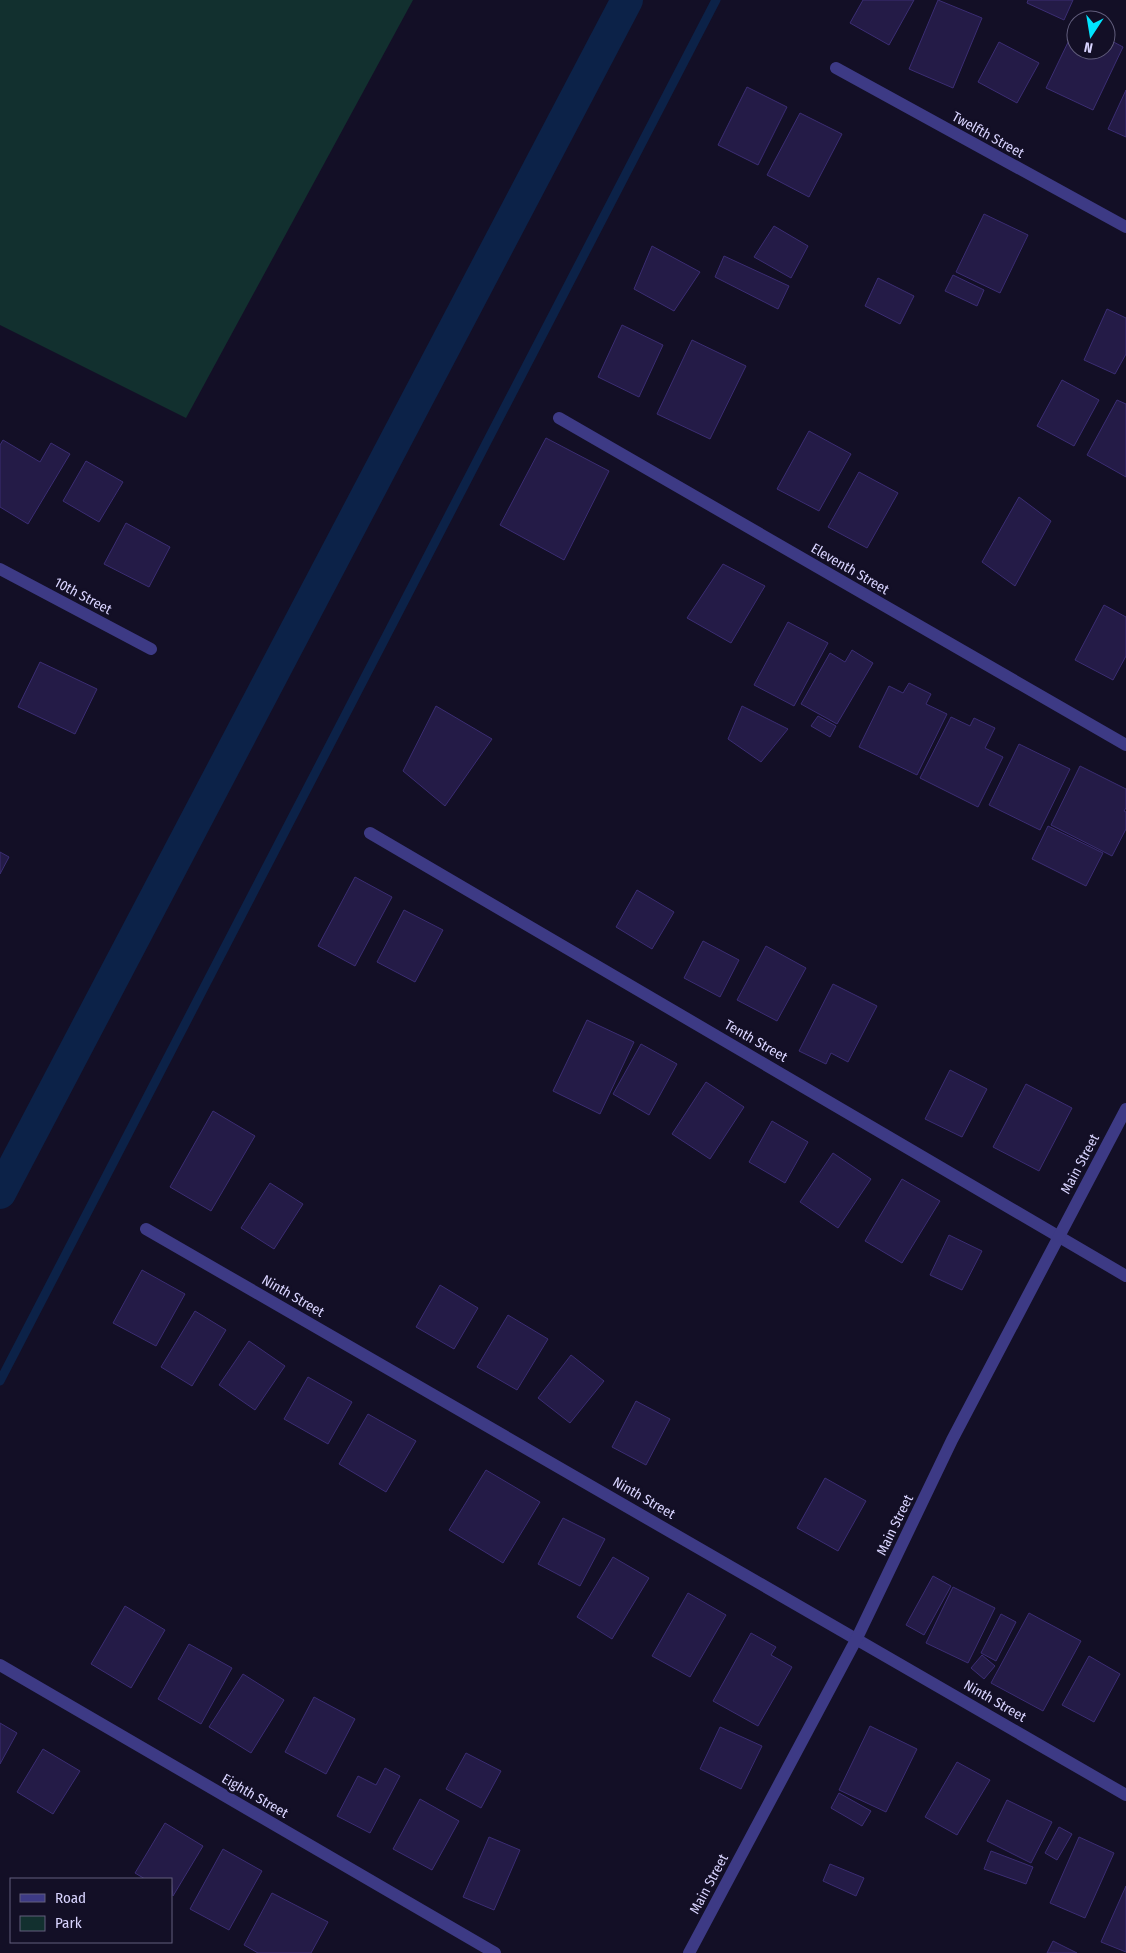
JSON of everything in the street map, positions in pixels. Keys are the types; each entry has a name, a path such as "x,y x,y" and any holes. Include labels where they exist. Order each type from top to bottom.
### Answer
{"street":[{"name":"Twelfth Street","path":"836,68 1126,227"},
{"name":"Eleventh Street","path":"559,418 1126,746"},
{"name":"10th Street","path":"0,569 151,649"},
{"name":"Tenth Street","path":"370,833 1126,1276"},
{"name":"Main Street","path":"689,1953 856,1638 952,1440 1126,1109"},
{"name":"Ninth Street","path":"146,1229 1126,1795"},
{"name":"Eighth Street","path":"0,1665 495,1953"}],"green space":[{"path":"0,0 413,0 186,418 0,325"}],"building":[{"path":"863,0 914,0 889,45 850,23"},
{"path":"938,0 982,18 953,88 909,69"},
{"path":"1028,0 1073,0 1068,10 1066,10 1064,20 1027,3"},
{"path":"999,42 1039,63 1017,103 978,82"},
{"path":"1116,43 1123,47 1093,110 1046,88 1066,46 1066,60 1116,60"},
{"path":"747,87 787,107 758,165 718,145"},
{"path":"1126,90 1126,137 1108,129"},
{"path":"800,113 842,134 809,197 767,175"},
{"path":"984,214 1028,235 1000,293 956,272"},
{"path":"774,226 808,246 791,278 754,257"},
{"path":"652,246 700,272 674,311 634,289"},
{"path":"724,256 789,286 778,309 715,277"},
{"path":"953,275 984,290 977,306 945,291"},
{"path":"878,278 914,296 900,324 865,306"},
{"path":"1107,309 1126,318 1126,354 1115,374 1084,360"},
{"path":"622,325 663,345 639,397 598,377"},
{"path":"692,340 746,366 710,439 657,414"},
{"path":"1062,380 1099,400 1074,446 1037,426"},
{"path":"1117,400 1126,404 1126,477 1087,455"},
{"path":"809,431 851,454 819,511 777,489"},
{"path":"546,438 609,471 564,560 500,525"},
{"path":"3,440 40,462 51,443 70,454 28,524 0,507 0,445"},
{"path":"86,461 123,482 99,522 63,501"},
{"path":"859,472 898,493 867,548 828,527"},
{"path":"1019,497 1051,521 1015,586 982,562"},
{"path":"126,523 170,547 149,587 104,564"},
{"path":"723,564 765,586 731,643 687,618"},
{"path":"1104,605 1126,617 1126,656 1113,680 1075,660"},
{"path":"788,622 828,643 794,706 754,685"},
{"path":"852,650 873,663 837,724 801,704 830,653 845,662"},
{"path":"40,662 97,689 75,734 18,707"},
{"path":"909,683 931,694 926,704 947,714 917,775 859,747 889,686 903,693"},
{"path":"436,706 492,739 445,806 403,771"},
{"path":"742,706 788,729 761,762 728,739"},
{"path":"818,716 836,726 830,737 811,726"},
{"path":"951,717 970,726 974,718 995,728 985,748 1003,757 978,807 920,778"},
{"path":"1019,744 1070,769 1040,830 989,805"},
{"path":"1080,766 1126,789 1126,808 1124,811 1126,812 1126,829 1112,856 1051,825"},
{"path":"1048,826 1103,853 1086,886 1032,859"},
{"path":"0,852 9,857 0,874"},
{"path":"355,877 392,897 355,966 318,946"},
{"path":"637,890 674,912 652,949 616,927"},
{"path":"404,910 443,930 415,982 377,962"},
{"path":"703,941 739,960 720,997 684,978"},
{"path":"766,946 806,968 777,1021 737,1000"},
{"path":"833,984 877,1006 848,1062 831,1053 826,1064 799,1051"},
{"path":"587,1020 634,1042 600,1114 553,1091"},
{"path":"641,1044 677,1064 649,1115 613,1094"},
{"path":"950,1070 987,1089 962,1137 925,1119"},
{"path":"706,1082 744,1107 710,1159 672,1134"},
{"path":"1026,1084 1072,1108 1039,1171 993,1147"},
{"path":"213,1111 255,1136 211,1211 170,1187"},
{"path":"772,1121 808,1142 785,1183 749,1162"},
{"path":"833,1153 871,1179 838,1228 800,1202"},
{"path":"902,1179 940,1201 902,1263 865,1241"},
{"path":"270,1183 303,1204 274,1249 241,1228"},
{"path":"949,1235 982,1251 962,1290 930,1275"},
{"path":"142,1270 185,1294 156,1346 113,1323"},
{"path":"440,1285 478,1308 454,1349 416,1327"},
{"path":"195,1311 226,1330 192,1386 161,1367"},
{"path":"508,1315 548,1339 517,1390 477,1367"},
{"path":"249,1341 285,1366 255,1410 219,1385"},
{"path":"571,1355 604,1381 570,1423 538,1398"},
{"path":"308,1377 352,1402 328,1444 284,1419"},
{"path":"636,1401 670,1419 646,1465 612,1447"},
{"path":"368,1414 416,1441 386,1492 339,1464"},
{"path":"486,1470 540,1502 503,1563 449,1530"},
{"path":"825,1478 866,1501 838,1551 797,1528"},
{"path":"563,1518 605,1539 580,1586 538,1564"},
{"path":"613,1557 649,1578 612,1639 577,1617"},
{"path":"933,1576 951,1586 924,1635 906,1625"},
{"path":"953,1587 995,1608 968,1663 926,1643"},
{"path":"688,1593 726,1615 690,1677 652,1656"},
{"path":"125,1606 165,1630 131,1688 91,1664"},
{"path":"1029,1613 1081,1641 1043,1711 991,1683"},
{"path":"1001,1614 1016,1622 996,1661 981,1653"},
{"path":"751,1633 776,1647 771,1655 792,1667 758,1726 713,1701"},
{"path":"189,1644 232,1668 201,1724 158,1699"},
{"path":"982,1655 995,1666 984,1679 971,1668"},
{"path":"1089,1656 1120,1674 1094,1722 1062,1705"},
{"path":"243,1674 284,1700 251,1753 209,1727"},
{"path":"314,1697 355,1719 326,1774 285,1752"},
{"path":"0,1723 17,1733 0,1764"},
{"path":"870,1726 917,1749 886,1812 839,1790"},
{"path":"720,1727 762,1746 741,1789 700,1769"},
{"path":"43,1749 80,1771 53,1814 17,1792"},
{"path":"466,1753 501,1771 481,1808 446,1789"},
{"path":"957,1762 990,1780 957,1835 925,1817"},
{"path":"385,1768 400,1776 370,1833 337,1816 358,1776 376,1785"},
{"path":"839,1793 871,1811 862,1826 831,1808"},
{"path":"420,1799 459,1821 432,1870 393,1849"},
{"path":"1007,1800 1052,1822 1031,1863 987,1841"},
{"path":"165,1823 203,1846 173,1896 172,1878 143,1878 135,1873"},
{"path":"1059,1827 1072,1834 1057,1860 1045,1853"},
{"path":"489,1837 520,1850 494,1910 463,1897"},
{"path":"1079,1837 1114,1853 1085,1918 1050,1903"},
{"path":"223,1849 262,1871 229,1930 190,1909"},
{"path":"991,1851 1033,1867 1026,1884 984,1869"},
{"path":"830,1864 864,1878 856,1896 823,1881"},
{"path":"1126,1886 1126,1952 1101,1942"},
{"path":"272,1893 328,1922 311,1953 258,1953 244,1945"},
{"path":"1053,1941 1077,1953 1047,1953"}],"waterway":[{"path":"0,1193 627,0"},
{"path":"0,1381 716,0"}]}
